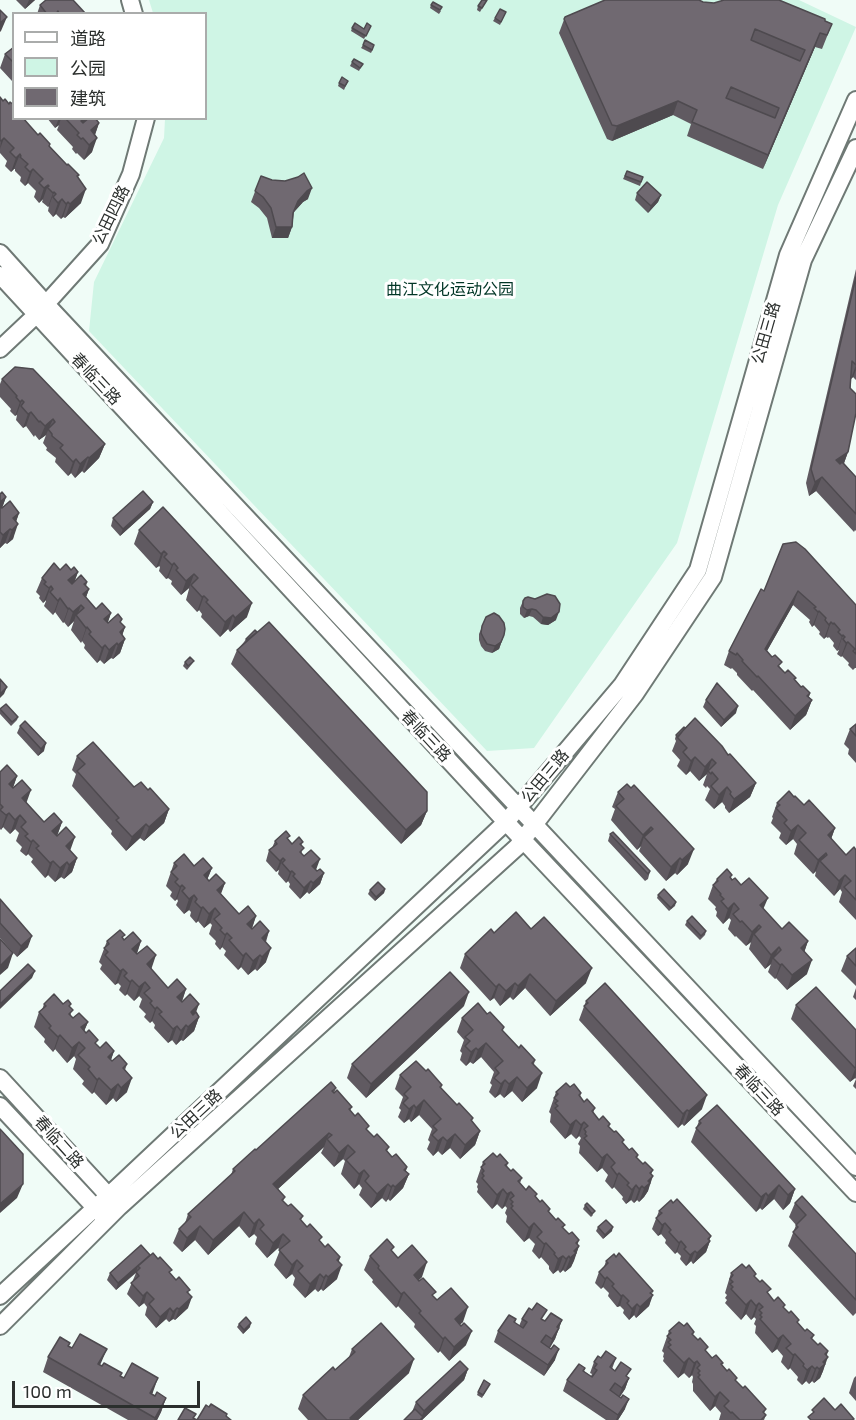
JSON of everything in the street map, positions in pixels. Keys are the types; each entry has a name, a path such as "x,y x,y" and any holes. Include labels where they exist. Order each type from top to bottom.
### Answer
{"street":[{"name":"公田三路","path":"0,1326 113,1201 506,822 622,685 698,570 788,255 856,100"},
{"name":"公田四路","path":"0,349 41,309 100,244 131,174 145,120"},
{"name":"公田三路","path":"113,1201 524,840 635,694 713,577 803,260 856,148"},
{"name":"春临三路","path":"0,253 41,309 506,822 856,1193"},
{"name":"春临三路","path":"0,275 41,309 518,808 856,1167"},
{"name":"春临二路","path":"0,1078 113,1201"},
{"name":"春临二路","path":"0,1106 101,1214"},
{"name":"公田三路","path":"0,1296 101,1214"}],"green space":[{"name":"曲江文化运动公园","path":"149,0 799,0 856,27 778,205 677,543 534,748 487,751 89,331 94,282 164,138 165,120 207,120 207,12 153,12"}],"building":[{"path":"46,0 73,0 84,12 45,12 40,5"},
{"path":"482,0 487,0 482,8 478,6"},
{"path":"605,0 699,0 714,3 724,0 779,0 832,24 827,35 820,33 768,155 692,122 697,110 678,101 617,126 612,125 565,17","holes":["755,29 805,50 800,61 751,40","731,87 779,108 775,118 726,98"]},
{"path":"433,2 442,7 440,10 431,5"},
{"path":"500,9 506,12 501,22 495,18"},
{"path":"0,10 7,17 0,23"},
{"path":"355,23 364,29 367,23 371,26 366,36 352,28"},
{"path":"365,40 374,45 372,50 363,45"},
{"path":"12,49 12,61 5,54"},
{"path":"354,59 363,64 360,68 352,62"},
{"path":"342,77 348,81 345,86 339,83"},
{"path":"0,97 3,101 5,99 9,104 10,102 12,104 12,120 25,120 38,135 40,133 50,144 49,146 79,175 77,176 86,189 70,204 68,202 66,204 62,199 58,203 53,197 56,194 47,187 49,186 44,188 39,183 43,179 33,169 30,172 25,167 28,164 20,157 20,154 16,158 10,152 14,148 4,138 0,140"},
{"path":"67,120 82,120 83,123 87,120 97,120 99,123 91,130 97,138 89,145 77,135 79,133"},
{"path":"627,171 643,177 641,182 625,176"},
{"path":"304,173 312,188 298,201 293,213 292,227 276,227 271,208 255,191 261,176 285,181"},
{"path":"647,182 661,195 651,206 637,193"},
{"path":"856,277 856,365 852,361 850,388 856,394 856,413 848,452 836,460 840,464 842,462 856,477 856,514 822,477 815,482 811,469"},
{"path":"15,367 33,369 105,444 80,464 76,459 73,462 60,448 63,445 52,436 48,429 55,422 53,419 45,426 31,412 28,414 21,406 24,402 22,400 20,402 2,379"},
{"path":"143,491 153,502 123,529 113,518"},
{"path":"2,492 6,497 0,502 0,494"},
{"path":"10,501 19,513 13,518 18,524 3,535 0,532 0,507 2,508"},
{"path":"163,507 252,603 235,618 233,615 225,622 206,602 208,600 191,585 198,578 194,574 186,581 176,570 178,568 174,563 172,565 164,557 167,554 164,551 161,554 139,530"},
{"path":"796,542 856,605 856,654 853,651 855,649 848,642 846,643 843,639 845,637 838,632 840,630 834,623 831,622 829,625 826,618 814,608 816,607 798,591 765,649 772,657 775,655 782,662 778,666 785,673 788,670 801,687 803,686 810,693 807,696 812,700 795,716 737,653 736,655 729,651 761,589 764,591 783,544"},
{"path":"54,563 60,570 66,564 71,570 74,567 78,572 68,580 72,584 81,575 87,582 84,584 89,589 83,594 96,609 102,603 111,613 104,619 108,623 118,614 122,619 120,622 125,627 120,632 125,639 118,645 117,643 109,650 105,645 102,648 76,615 84,608 81,605 73,612 60,598 58,601 50,592 53,589 44,584 46,582 42,578"},
{"path":"547,594 555,596 560,604 559,612 551,618 543,617 536,610 527,610 523,607 525,598 535,599"},
{"path":"494,613 504,623 505,629 501,642 495,646 487,644 481,633 486,617"},
{"path":"269,622 427,792 427,811 406,830 237,650"},
{"path":"255,630 257,632 247,640 246,639"},
{"path":"190,657 194,661 188,666 185,662"},
{"path":"0,679 7,687 0,694"},
{"path":"717,683 738,706 724,720 706,700"},
{"path":"6,704 18,717 12,722 0,709"},
{"path":"695,718 756,783 734,799 727,787 719,795 711,786 718,779 708,771 716,763 712,759 705,767 695,757 691,761 683,752 687,748 677,737"},
{"path":"25,721 46,743 41,749 20,726"},
{"path":"856,724 856,736 850,729"},
{"path":"685,728 678,737 676,735"},
{"path":"93,742 134,787 141,782 148,790 150,788 169,809 149,827 146,824 132,837 116,820 119,818 77,771 85,764 77,756"},
{"path":"7,765 17,776 9,784 13,788 22,780 31,790 22,798 44,822 54,813 62,822 52,831 57,836 66,827 75,837 66,846 77,858 69,865 67,862 60,868 53,861 50,863 36,848 39,846 25,836 28,834 21,827 26,822 20,815 15,820 9,813 6,815 0,810 3,807 0,804 0,772"},
{"path":"627,784 631,788 634,785 694,849 671,867 644,837 653,829 651,827 643,835 616,806 624,799 618,792"},
{"path":"789,791 804,805 809,800 835,828 828,835 846,855 854,847 856,850 856,900 844,887 851,881 845,875 839,881 820,861 827,855 826,853 818,860 799,840 806,833 798,825 791,831 784,823 787,820 776,808 780,805 777,803"},
{"path":"286,831 290,836 287,838 292,844 299,837 303,842 300,844 304,848 300,852 304,856 311,850 320,859 312,866 324,873 304,888 293,876 295,874 282,863 285,860 283,858 280,861 269,850 277,844 275,841"},
{"path":"613,832 650,871 648,874 610,834"},
{"path":"184,854 194,866 203,858 212,868 204,875 209,881 216,874 225,883 217,890 239,914 248,906 256,916 247,924 252,929 260,921 269,931 262,938 271,948 262,957 260,955 253,961 246,953 243,956 229,940 232,938 220,930 222,928 214,919 220,914 215,908 209,914 195,902 197,899 194,895 189,899 182,891 185,888 175,882 178,879 171,872 177,866 174,863"},
{"path":"727,869 732,875 730,877 732,880 735,878 741,885 749,878 768,898 760,905 782,929 789,922 808,941 801,948 812,960 792,975 773,958 781,950 779,947 771,955 754,934 761,927 759,925 752,932 733,914 739,909 734,903 728,909 721,901 724,899 713,885"},
{"path":"378,882 385,889 376,897 370,890"},
{"path":"664,889 676,902 671,908 658,895"},
{"path":"0,899 32,936 21,946 0,923"},
{"path":"516,912 531,929 544,917 592,968 556,1001 530,974 518,986 515,983 506,991 499,984 496,987 465,954 491,929 494,933"},
{"path":"692,916 706,931 701,936 687,921"},
{"path":"120,930 125,935 122,937 124,940 133,932 141,941 132,949 137,954 147,946 156,955 147,964 168,988 177,979 186,989 177,997 182,1002 190,994 199,1004 191,1012 193,1015 196,1012 199,1017 188,1027 186,1025 181,1031 177,1026 173,1029 159,1014 162,1012 157,1007 155,1009 150,1003 152,1001 144,993 150,988 145,982 139,987 132,980 130,982 124,976 127,973 123,969 120,971 105,955 108,952 104,948 109,944 107,941"},
{"path":"0,939 13,953 0,966"},
{"path":"856,948 856,966 847,956"},
{"path":"28,964 35,971 0,1004 0,991"},
{"path":"450,972 469,992 371,1084 352,1064"},
{"path":"605,983 707,1095 689,1111 683,1114 584,1006 588,1003 586,1001"},
{"path":"816,987 856,1030 855,1068 796,1005"},
{"path":"54,994 63,1004 68,1000 73,1010 69,1014 73,1018 79,1013 88,1022 81,1027 86,1033 89,1030 98,1040 95,1043 100,1048 106,1042 114,1051 108,1057 112,1061 119,1055 127,1064 123,1068 132,1078 121,1088 118,1084 111,1090 99,1078 97,1080 88,1069 90,1067 78,1055 85,1048 79,1042 72,1048 60,1035 58,1037 49,1028 51,1026 39,1012"},
{"path":"478,1003 487,1014 490,1012 504,1027 502,1030 519,1048 521,1045 535,1060 532,1063 542,1073 527,1088 517,1077 509,1084 505,1080 501,1084 494,1078 499,1073 495,1068 503,1061 486,1043 478,1050 476,1048 471,1052 465,1046 470,1041 465,1037 473,1030 462,1018"},
{"path":"416,1061 426,1071 428,1069 442,1085 440,1087 473,1118 471,1120 480,1131 465,1145 455,1134 447,1141 443,1137 438,1141 432,1135 437,1130 433,1126 441,1119 424,1100 416,1108 414,1105 409,1109 403,1103 408,1098 404,1094 411,1087 400,1075"},
{"path":"331,1082 336,1088 332,1091 334,1093 337,1090 352,1107 349,1109 355,1116 358,1113 369,1126 366,1129 374,1137 377,1134 389,1147 386,1150 392,1157 396,1154 407,1167 404,1170 409,1174 395,1187 388,1184 377,1194 365,1181 369,1176 364,1170 359,1174 346,1160 355,1152 348,1145 339,1153 327,1139 332,1135 329,1133 273,1184 285,1197 282,1200 288,1206 291,1204 303,1216 300,1219 307,1227 310,1224 322,1237 319,1240 325,1247 328,1244 340,1257 337,1260 342,1265 328,1277 326,1275 324,1278 320,1274 310,1284 298,1271 303,1266 297,1260 292,1265 279,1250 290,1241 283,1234 273,1243 260,1229 264,1225 259,1219 254,1224 244,1212 213,1240 200,1226 187,1238 179,1229 191,1217 188,1214 235,1171 233,1169"},
{"path":"566,1083 570,1087 574,1084 584,1102 587,1099 595,1108 592,1111 599,1120 603,1116 610,1124 608,1126 624,1140 622,1142 629,1150 632,1148 638,1155 636,1157 653,1170 650,1173 653,1176 648,1181 650,1183 644,1188 642,1186 639,1189 636,1185 632,1190 627,1185 629,1183 619,1173 617,1175 611,1167 615,1163 607,1154 602,1158 584,1138 587,1136 584,1129 588,1126 584,1122 581,1125 576,1120 570,1125 555,1108 558,1106 555,1103 558,1101 554,1098 558,1094 556,1092"},
{"path":"717,1105 795,1189 788,1195 779,1185 768,1196 766,1193 761,1197 696,1128 701,1123 699,1121"},
{"path":"0,1129 23,1154 23,1184 0,1204"},
{"path":"493,1153 497,1157 500,1154 508,1163 505,1165 522,1178 518,1181 526,1190 529,1186 537,1194 535,1196 540,1202 542,1200 550,1209 548,1211 556,1220 558,1218 565,1225 562,1227 569,1234 572,1232 579,1240 576,1243 579,1246 574,1251 576,1253 570,1258 569,1256 566,1259 563,1256 558,1259 546,1243 544,1244 537,1237 542,1232 534,1223 529,1228 511,1208 513,1202 510,1199 514,1196 511,1192 507,1194 503,1189 497,1195 482,1178 484,1171 481,1167 485,1164 483,1162"},
{"path":"802,1196 856,1254 856,1300 793,1232 798,1227 796,1225 806,1215 795,1203"},
{"path":"677,1199 711,1236 708,1239 710,1241 697,1253 695,1251 690,1255 684,1249 686,1247 681,1241 679,1243 669,1232 671,1230 665,1223 662,1225 656,1218 662,1213 659,1211 671,1200 673,1203"},
{"path":"587,1203 595,1211 592,1214 585,1205"},
{"path":"606,1220 613,1227 605,1235 598,1227"},
{"path":"387,1239 394,1247 391,1250 398,1258 412,1245 427,1262 414,1275 419,1281 423,1278 436,1292 432,1295 437,1300 451,1288 468,1307 455,1319 461,1326 464,1323 472,1331 454,1347 445,1337 443,1339 419,1313 421,1311 404,1292 401,1294 370,1256"},
{"path":"141,1245 150,1255 118,1283 110,1273"},
{"path":"153,1253 172,1270 169,1272 176,1280 179,1277 190,1290 187,1292 192,1297 179,1309 173,1312 170,1308 160,1317 149,1304 154,1299 147,1292 143,1296 131,1283 139,1276 136,1272 140,1268 138,1266"},
{"path":"619,1253 653,1291 650,1293 653,1295 640,1307 637,1304 632,1309 627,1303 629,1301 612,1286 614,1284 599,1272 608,1263 606,1261 614,1254 616,1257"},
{"path":"742,1264 746,1268 749,1265 756,1274 754,1276 771,1289 767,1292 774,1301 778,1297 785,1305 783,1307 789,1313 791,1311 805,1331 807,1329 814,1335 811,1338 828,1351 825,1354 828,1357 823,1362 825,1364 819,1369 812,1366 807,1370 795,1354 793,1355 786,1348 791,1344 783,1335 778,1339 760,1319 762,1313 759,1310 763,1307 759,1303 756,1306 751,1300 746,1305 731,1289 733,1287 730,1284 733,1282 730,1279 733,1275 731,1273"},
{"path":"537,1303 547,1310 541,1319 545,1321 551,1313 562,1320 552,1339 546,1335 541,1342 551,1349 554,1345 559,1349 548,1365 498,1331 509,1315 516,1319 514,1322 523,1328 527,1322 522,1319 529,1308 532,1310"},
{"path":"246,1317 251,1323 244,1330 239,1324"},
{"path":"679,1322 684,1326 687,1323 694,1332 692,1334 698,1340 700,1338 708,1347 705,1350 712,1358 716,1355 727,1371 729,1369 737,1378 735,1380 743,1388 745,1386 766,1409 763,1412 766,1415 761,1420 740,1420 731,1413 724,1406 729,1401 720,1392 715,1397 698,1377 700,1371 697,1368 700,1365 697,1361 694,1363 689,1358 684,1363 668,1347 671,1345 668,1342 671,1340 667,1336 671,1333 669,1331"},
{"path":"381,1323 414,1359 350,1418 352,1420 327,1420 303,1395 333,1367 335,1370 355,1352 352,1349"},
{"path":"80,1334 107,1349 98,1364 102,1366 104,1363 122,1373 120,1376 124,1378 132,1363 158,1378 150,1393 155,1396 157,1392 166,1398 155,1418 48,1357 60,1337 70,1343 68,1346 72,1348"},
{"path":"606,1351 616,1358 610,1367 615,1371 621,1362 631,1369 626,1376 629,1378 622,1388 615,1383 610,1390 621,1398 623,1395 629,1399 618,1415 567,1380 579,1364 585,1368 583,1371 592,1377 597,1370 594,1368 597,1364 594,1362"},
{"path":"460,1361 468,1369 424,1411 416,1402"},
{"path":"484,1380 490,1384 483,1395 478,1392"},
{"path":"824,1398 835,1410 841,1404 854,1419 811,1420 808,1417 814,1412 812,1410"},
{"path":"211,1404 227,1414 226,1416 231,1420 197,1420 206,1405 209,1407"},
{"path":"185,1408 196,1414 193,1418 197,1420 178,1420"},
{"path":"415,1409 423,1417 420,1420 404,1420"}]}
